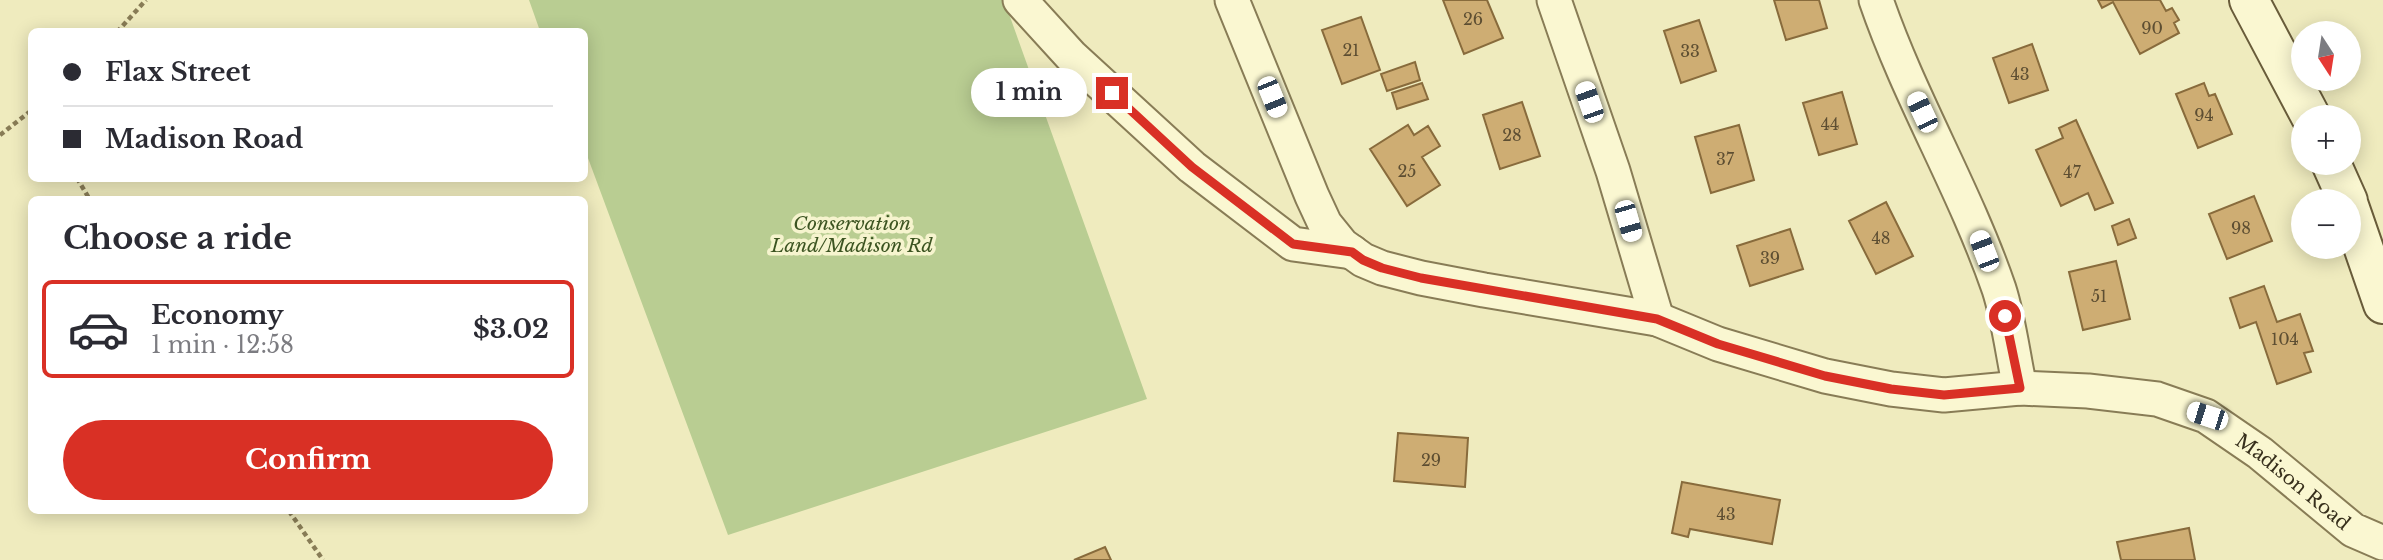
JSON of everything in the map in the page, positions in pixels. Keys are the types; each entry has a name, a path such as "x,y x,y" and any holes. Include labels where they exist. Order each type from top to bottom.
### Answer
{"main road":[{"path":"2249,0 2305,105"},
{"path":"2361,240 2383,304"}],"street":[{"name":"Madison Road","path":"1020,0 1072,57 1192,167 1293,244 1352,252 1382,268 1421,278 1657,319 1718,344 1825,376 1865,384 1944,395 2020,388 2088,391 2157,399 2207,416 2260,453 2353,530 2383,543"},
{"path":"1232,0 1312,197 1325,224 1342,245 1352,252"},
{"path":"1554,0 1613,171 1657,319"},
{"path":"1876,0 1890,40 1977,231 2000,292 2020,388"}],"path":[{"path":"121,28 146,0"},
{"path":"0,135 28,113"},
{"path":"291,514 323,560"}],"green space":[{"name":"Conservation Land/Madison Rd","path":"529,0 1004,0 1147,399 728,535 588,158 588,28 539,28"}],"building":[{"path":"1443,0 1487,0 1503,38 1464,54"},
{"path":"1774,0 1819,0 1827,28 1786,40"},
{"path":"2098,0 2160,0 2166,11 2172,8 2179,20 2174,23 2179,33 2140,54 2113,2 2102,8"},
{"path":"1361,17 1380,70 1342,84 1322,30"},
{"path":"1699,20 1716,71 1681,83 1664,31"},
{"path":"2032,44 2048,90 2009,103 1993,58"},
{"path":"1415,62 1420,80 1387,91 1381,74"},
{"path":"1422,83 1428,99 1397,109 1392,93"},
{"path":"2204,83 2209,96 2215,94 2232,134 2198,148 2176,94"},
{"path":"1842,92 1857,144 1819,155 1803,103"},
{"path":"1522,102 1540,156 1500,169 1483,115"},
{"path":"2076,120 2113,203 2095,210 2088,193 2061,206 2036,150 2063,138 2059,128"},
{"path":"1408,125 1414,135 1428,126 1440,146 1422,157 1440,185 1407,206 1370,149"},
{"path":"1739,125 1754,180 1711,193 1695,137"},
{"path":"2254,196 2272,241 2227,259 2209,214"},
{"path":"1886,202 1913,256 1876,274 1849,221"},
{"path":"2129,219 2136,238 2118,245 2112,226"},
{"path":"1790,229 1803,269 1750,286 1737,246"},
{"path":"2116,261 2130,319 2083,330 2069,272"},
{"path":"2264,286 2277,322 2300,314 2313,351 2304,353 2311,372 2277,384 2256,322 2240,328 2230,298"},
{"path":"1398,433 1468,438 1465,487 1394,481"},
{"path":"1682,482 1780,500 1772,544 1690,529 1688,537 1672,533"},
{"path":"2189,528 2195,560 2121,560 2117,542"},
{"path":"1105,547 1111,560 1074,560"}],"route":[{"path":"1112,93 1192,167 1293,244 1352,252 1382,268 1421,278 1657,319 1718,344 1825,376 1891,389 1944,395 2020,388 2005,316"}]}
